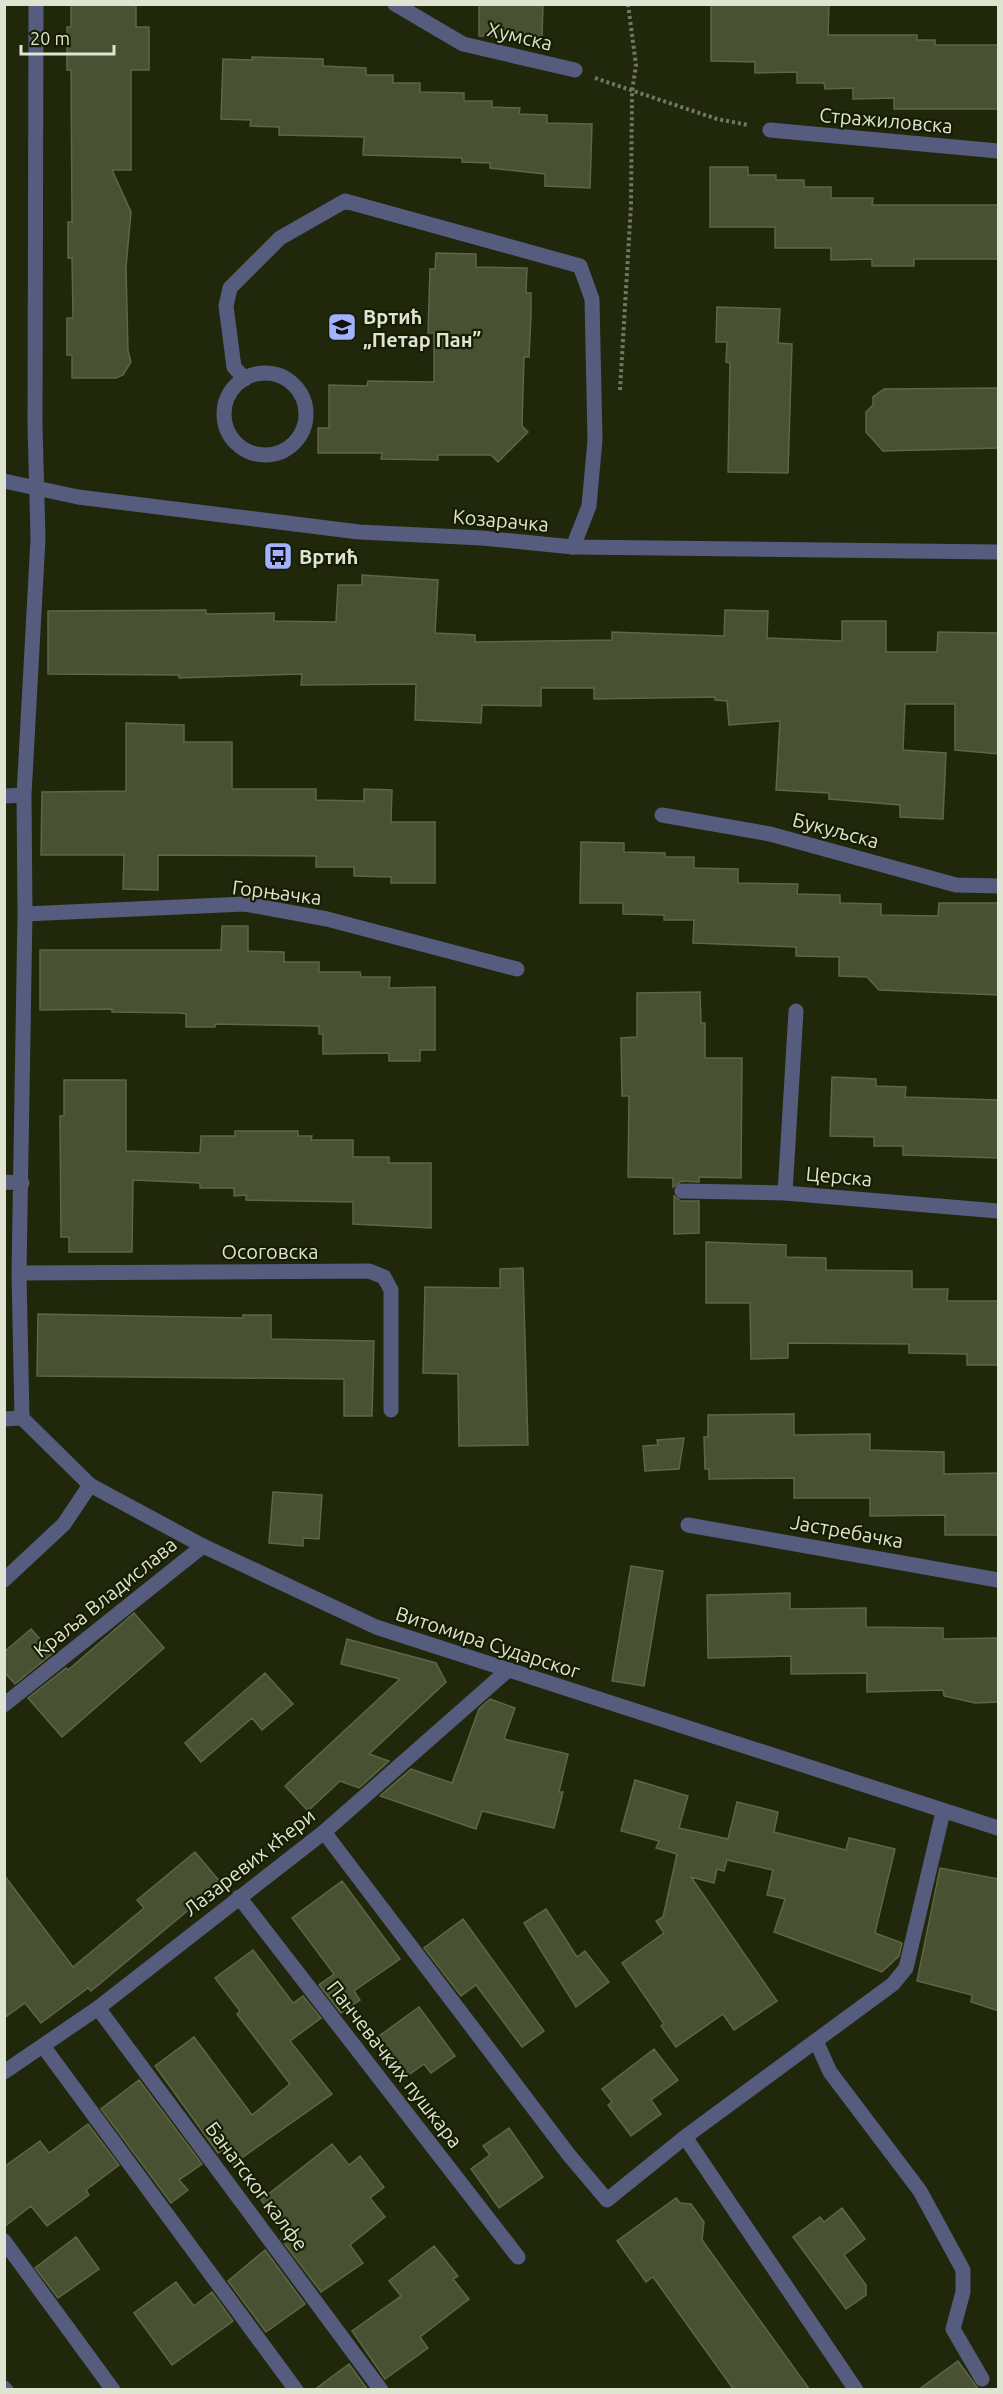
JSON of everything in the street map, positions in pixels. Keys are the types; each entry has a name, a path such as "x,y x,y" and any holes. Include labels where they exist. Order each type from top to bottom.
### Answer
{"street":[{"path":"4,1419 22,1418 19,1273 26,914 24,795 37,565 36,4"},
{"name":"Хумска","path":"395,4 463,44 575,70"},
{"name":"Стражиловска","path":"770,130 999,151"},
{"path":"245,378 234,367 226,306 230,288 280,238 345,201 580,266 592,299 595,440 588,507 573,548"},
{"path":"258,374 284,377 295,385 303,396 306,423 292,446 280,453 267,456 253,454 231,438 225,426 224,412 227,399 234,387 245,378 258,374"},
{"name":"Козарачка","path":"4,481 78,497 359,532 482,538 573,548 999,552"},
{"path":"4,796 24,795"},
{"name":"Букуљска","path":"662,815 770,834 956,885 999,886"},
{"name":"Горњачка","path":"26,914 245,904 327,919 517,969"},
{"name":"Церска","path":"796,1011 785,1193 999,1212"},
{"path":"4,1182 22,1183"},
{"path":"682,1191 785,1193"},
{"name":"Осоговска","path":"19,1273 369,1271 384,1277 392,1290 391,1410"},
{"name":"Витомира Сударског","path":"22,1418 90,1485 203,1546 376,1628 943,1812 999,1828"},
{"path":"4,1580 64,1524 90,1485"},
{"name":"Јастребачка","path":"688,1525 999,1580"},
{"name":"Краља Владислава","path":"4,1704 203,1546"},
{"name":"Лазаревих кћери","path":"4,2072 98,2008 324,1832 507,1671"},
{"path":"324,1832 569,2155 607,2200 685,2137 893,1984 906,1968 943,1812"},
{"name":"Панчевачких пушкара","path":"239,1897 518,2257"},
{"name":"Банатског калфе","path":"98,2008 381,2390"},
{"path":"816,2041 830,2072 920,2191 963,2270 963,2292 953,2329 982,2379"},
{"path":"42,2046 296,2390"},
{"path":"685,2137 856,2390"},
{"path":"4,2241 112,2390"}],"path":[{"path":"620,396 631,205 632,92 636,65 628,4"},
{"path":"575,70 632,92 717,119 770,130"}],"building":[{"path":"71,4 136,4 136,27 149,27 149,70 131,70 131,170 112,170 131,212 126,267 128,351 131,362 123,375 116,378 72,378 72,355 67,355 67,318 73,318 72,258 68,258 68,222 72,222 71,70 67,70 67,27 71,27"},
{"path":"479,4 543,4 542,36 479,36"},
{"path":"711,4 829,4 828,35 917,35 917,40 935,40 935,45 999,45 999,109 894,109 894,98 853,99 853,88 825,89 824,83 797,83 797,72 755,73 755,62 711,61"},
{"path":"252,57 323,59 323,66 366,68 366,75 393,75 393,83 420,83 420,92 464,93 464,101 492,101 492,107 520,108 519,114 547,115 547,123 592,124 590,188 545,186 545,174 490,168 490,163 462,162 462,158 363,155 364,137 279,135 279,127 250,126 251,120 221,119 223,59 252,60"},
{"path":"710,167 748,167 748,175 776,175 776,180 804,180 804,187 831,187 831,198 873,198 872,205 999,205 999,259 914,259 914,266 872,266 872,259 831,260 831,248 775,248 775,227 710,227"},
{"path":"436,253 476,254 476,267 527,268 526,293 531,293 531,316 529,357 524,357 522,426 528,432 498,462 491,455 438,455 438,460 381,459 382,453 318,453 318,428 329,428 329,385 367,386 368,381 434,382 434,333 428,333 430,269 435,269"},
{"path":"717,307 780,309 778,343 792,344 788,473 728,472 730,363 726,362 727,342 716,342"},
{"path":"999,388 999,448 883,451 866,432 866,412 873,405 873,397 884,389"},
{"path":"362,575 438,580 435,633 475,635 475,642 612,640 612,632 724,636 725,610 768,611 767,638 842,641 842,621 886,621 886,652 937,652 938,632 999,633 999,754 955,750 955,704 905,704 903,750 946,753 943,819 900,817 900,805 829,799 829,793 776,790 780,721 729,725 727,701 715,700 715,697 594,699 594,688 541,688 541,706 482,705 481,723 415,720 416,684 301,685 302,674 179,678 179,675 48,674 48,611 206,610 206,614 274,613 274,621 336,622 338,585 362,585"},
{"path":"126,723 184,725 184,742 232,742 232,789 316,789 316,800 364,801 364,789 392,790 391,822 435,822 435,883 391,883 391,877 354,876 354,867 316,867 316,856 158,855 158,890 123,889 124,855 41,855 42,792 126,791"},
{"path":"581,842 624,843 624,852 665,853 665,857 694,857 694,868 738,869 738,883 798,884 797,894 840,895 840,903 881,904 881,915 938,916 939,903 999,903 999,995 879,990 867,977 839,976 839,957 796,956 796,947 693,943 694,920 664,920 664,915 623,914 623,903 580,903"},
{"path":"222,926 248,926 248,951 284,952 284,962 319,962 319,972 360,972 361,977 390,977 389,988 435,987 435,1050 420,1050 420,1061 389,1061 389,1053 323,1054 323,1034 319,1034 319,1026 215,1024 215,1027 186,1027 186,1014 181,1013 112,1012 112,1009 40,1010 40,950 221,950"},
{"path":"700,992 701,1023 705,1023 705,1058 742,1058 741,1178 699,1177 699,1182 682,1181 673,1187 673,1178 628,1177 629,1096 622,1096 621,1038 637,1037 637,993"},
{"path":"832,1077 876,1079 876,1086 906,1087 905,1097 999,1100 999,1158 903,1155 903,1146 874,1146 874,1137 830,1136"},
{"path":"64,1080 126,1080 126,1151 200,1153 201,1136 235,1136 235,1131 298,1131 298,1136 312,1136 311,1140 353,1140 353,1157 389,1157 389,1163 431,1163 431,1228 353,1224 353,1202 246,1200 246,1195 234,1196 234,1188 200,1188 200,1183 133,1180 132,1252 69,1252 69,1237 61,1237 60,1116 64,1116"},
{"path":"674,1196 681,1201 699,1201 699,1233 674,1234"},
{"path":"706,1242 786,1245 786,1257 826,1258 826,1270 912,1271 912,1289 948,1289 947,1301 999,1301 999,1365 967,1365 967,1354 909,1353 909,1344 788,1343 788,1358 751,1359 750,1303 706,1303"},
{"path":"523,1268 528,1445 459,1446 458,1374 423,1373 425,1287 500,1288 500,1269"},
{"path":"38,1314 243,1318 243,1315 271,1315 271,1339 374,1341 372,1416 344,1416 344,1379 37,1376"},
{"path":"794,1414 794,1435 870,1434 870,1450 944,1452 944,1474 999,1473 999,1535 945,1535 945,1515 870,1516 870,1498 794,1498 794,1478 709,1479 709,1469 705,1469 704,1437 708,1437 708,1415"},
{"path":"684,1438 679,1469 645,1471 643,1446 658,1445 657,1440"},
{"path":"273,1492 322,1495 319,1539 303,1538 303,1546 269,1543"},
{"path":"631,1566 663,1571 644,1686 612,1681"},
{"path":"790,1593 790,1609 866,1608 866,1627 943,1628 943,1639 999,1638 999,1702 975,1703 944,1696 943,1690 867,1692 867,1673 791,1674 791,1656 708,1658 707,1595"},
{"path":"134,1613 164,1648 62,1737 28,1698 66,1668 68,1670"},
{"path":"31,1629 53,1653 15,1684 4,1672 4,1652"},
{"path":"347,1639 436,1663 446,1682 369,1754 389,1761 359,1788 340,1781 308,1811 285,1786 400,1679 341,1664"},
{"path":"265,1673 293,1704 262,1730 252,1718 201,1762 185,1743"},
{"path":"490,1699 515,1708 504,1739 568,1754 559,1792 563,1792 554,1828 482,1811 476,1829 380,1796 411,1769 452,1783 479,1709"},
{"path":"635,1780 688,1796 679,1828 728,1839 737,1802 778,1812 774,1832 846,1850 849,1838 895,1849 875,1933 902,1943 899,1956 882,1972 774,1932 785,1899 767,1895 773,1870 727,1860 724,1871 717,1869 714,1883 691,1877 777,2001 734,2030 723,2014 676,2047 661,2026 664,2024 622,1963 664,1933 656,1921 663,1917 677,1854 656,1848 659,1841 621,1831"},
{"path":"195,1852 221,1883 91,1991 88,1988 41,2023 25,2003 4,2018 4,1875 73,1967 144,1908 137,1900"},
{"path":"940,1868 999,1879 999,2011 971,2002 972,1995 917,1981"},
{"path":"342,1881 400,1959 354,1991 360,2000 341,2013 319,1985 334,1974 292,1918"},
{"path":"546,1909 577,1957 585,1951 609,1982 576,2007 524,1923"},
{"path":"463,1919 544,2031 522,2047 476,1985 461,1996 424,1948"},
{"path":"253,1950 293,2003 303,1996 321,2018 290,2041 332,2094 233,2164 223,2150 218,2153 155,2066 194,2037 252,2115 290,2084 237,2014 240,2011 215,1978"},
{"path":"419,2007 455,2056 431,2073 424,2064 403,2079 375,2039"},
{"path":"654,2049 678,2080 651,2100 661,2114 631,2136 608,2105 612,2102 602,2089"},
{"path":"139,2080 202,2164 179,2180 188,2190 171,2203 101,2109"},
{"path":"88,2124 119,2165 86,2190 89,2195 47,2226 31,2206 4,2227 4,2167 40,2141 49,2153"},
{"path":"509,2128 543,2177 499,2208 471,2169 490,2155 483,2146"},
{"path":"332,2144 349,2165 360,2156 384,2187 370,2198 385,2217 350,2245 363,2263 321,2292 281,2239 287,2234 261,2200"},
{"path":"676,2198 680,2203 691,2204 704,2222 702,2240 810,2390 734,2390 653,2277 646,2282 617,2241"},
{"path":"842,2208 865,2239 844,2255 866,2285 866,2295 846,2309 793,2237 820,2217 824,2222"},
{"path":"76,2237 99,2269 58,2298 35,2268"},
{"path":"434,2246 458,2276 453,2279 469,2299 420,2337 428,2348 385,2379 352,2331 401,2296 389,2281"},
{"path":"265,2250 305,2304 266,2332 228,2281"},
{"path":"176,2282 194,2306 212,2292 233,2321 172,2365 134,2313"},
{"path":"958,2361 979,2390 918,2390"},
{"path":"349,2364 368,2390 314,2390"}],"place":[{"name":"Вртић „Петар Пан”","path":"342,327"},
{"name":"Вртић","path":"278,556"}]}
